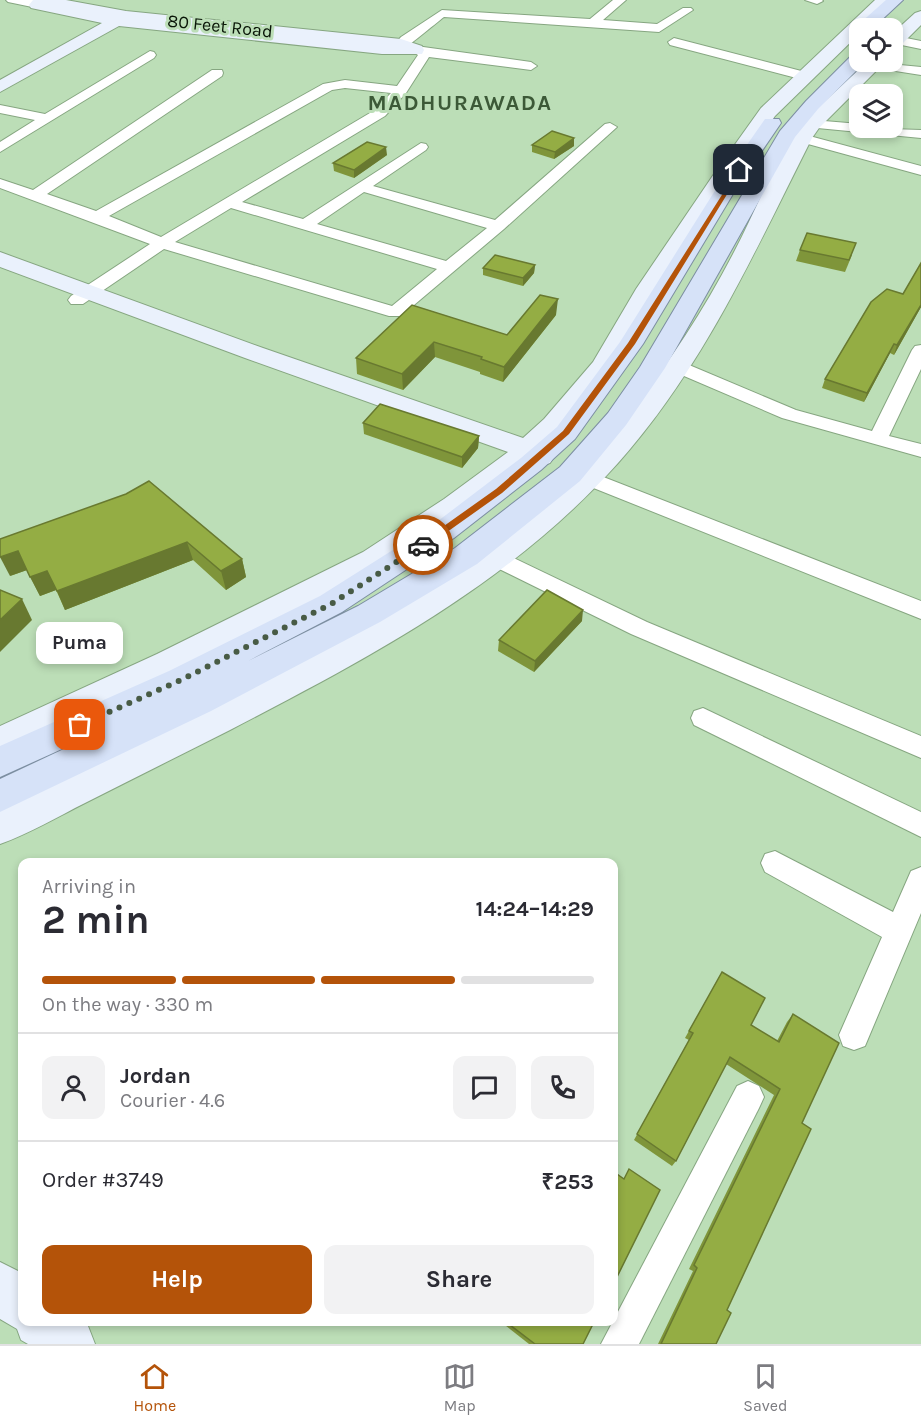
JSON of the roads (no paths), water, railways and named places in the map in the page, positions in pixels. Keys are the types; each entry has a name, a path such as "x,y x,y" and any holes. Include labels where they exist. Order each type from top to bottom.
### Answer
{"main road":[{"path":"875,18 895,0"},
{"path":"903,21 918,0"},
{"path":"0,762 181,680 331,604 444,531 529,457 566,433 631,344 764,132 788,102 849,44"},
{"path":"0,796 199,701 369,614 465,556 570,474 617,419 652,368 787,135 812,105 856,72"}],"street":[{"path":"12,0 42,2 116,18 410,49 531,66"},
{"path":"83,297 162,243 380,113 401,90 410,49 442,13 462,0"},
{"path":"593,23 620,0"},
{"path":"0,742 169,663 374,560 529,457 553,424 603,365 648,289 723,175 768,112 884,0"},
{"path":"515,18 532,6"},
{"path":"442,13 659,28 687,10"},
{"path":"0,79 116,18"},
{"path":"0,87 116,18"},
{"path":"903,31 918,22"},
{"path":"903,40 921,45"},
{"path":"674,42 804,76"},
{"path":"0,148 150,55"},
{"path":"903,68 921,72"},
{"path":"0,828 314,671 398,626 497,558 552,516 609,456 676,366 722,295 807,131 860,72"},
{"path":"34,196 217,74"},
{"path":"97,217 328,87 345,84 401,90"},
{"path":"0,109 46,120"},
{"path":"0,183 97,217 162,243 394,312 498,226 610,128"},
{"path":"807,131 918,130"},
{"path":"807,131 921,171"},
{"path":"305,225 421,147"},
{"path":"362,187 498,226"},
{"path":"230,203 448,267"},
{"path":"0,259 83,297 231,358 529,457"},
{"path":"0,271 83,297"},
{"path":"878,439 921,350"},
{"path":"676,366 789,414 921,451"},
{"path":"588,478 921,610"},
{"path":"497,558 649,632 921,747"},
{"path":"703,718 921,825"},
{"path":"776,863 898,931"},
{"path":"854,1035 921,880"},
{"path":"620,1344 748,1097"},
{"path":"0,1286 18,1302"},
{"path":"45,1326 70,1344"}],"place":[{"name":"Puma","path":"80,725"}],"district":[{"name":"MADHURAWADA","path":"460,102"}]}
